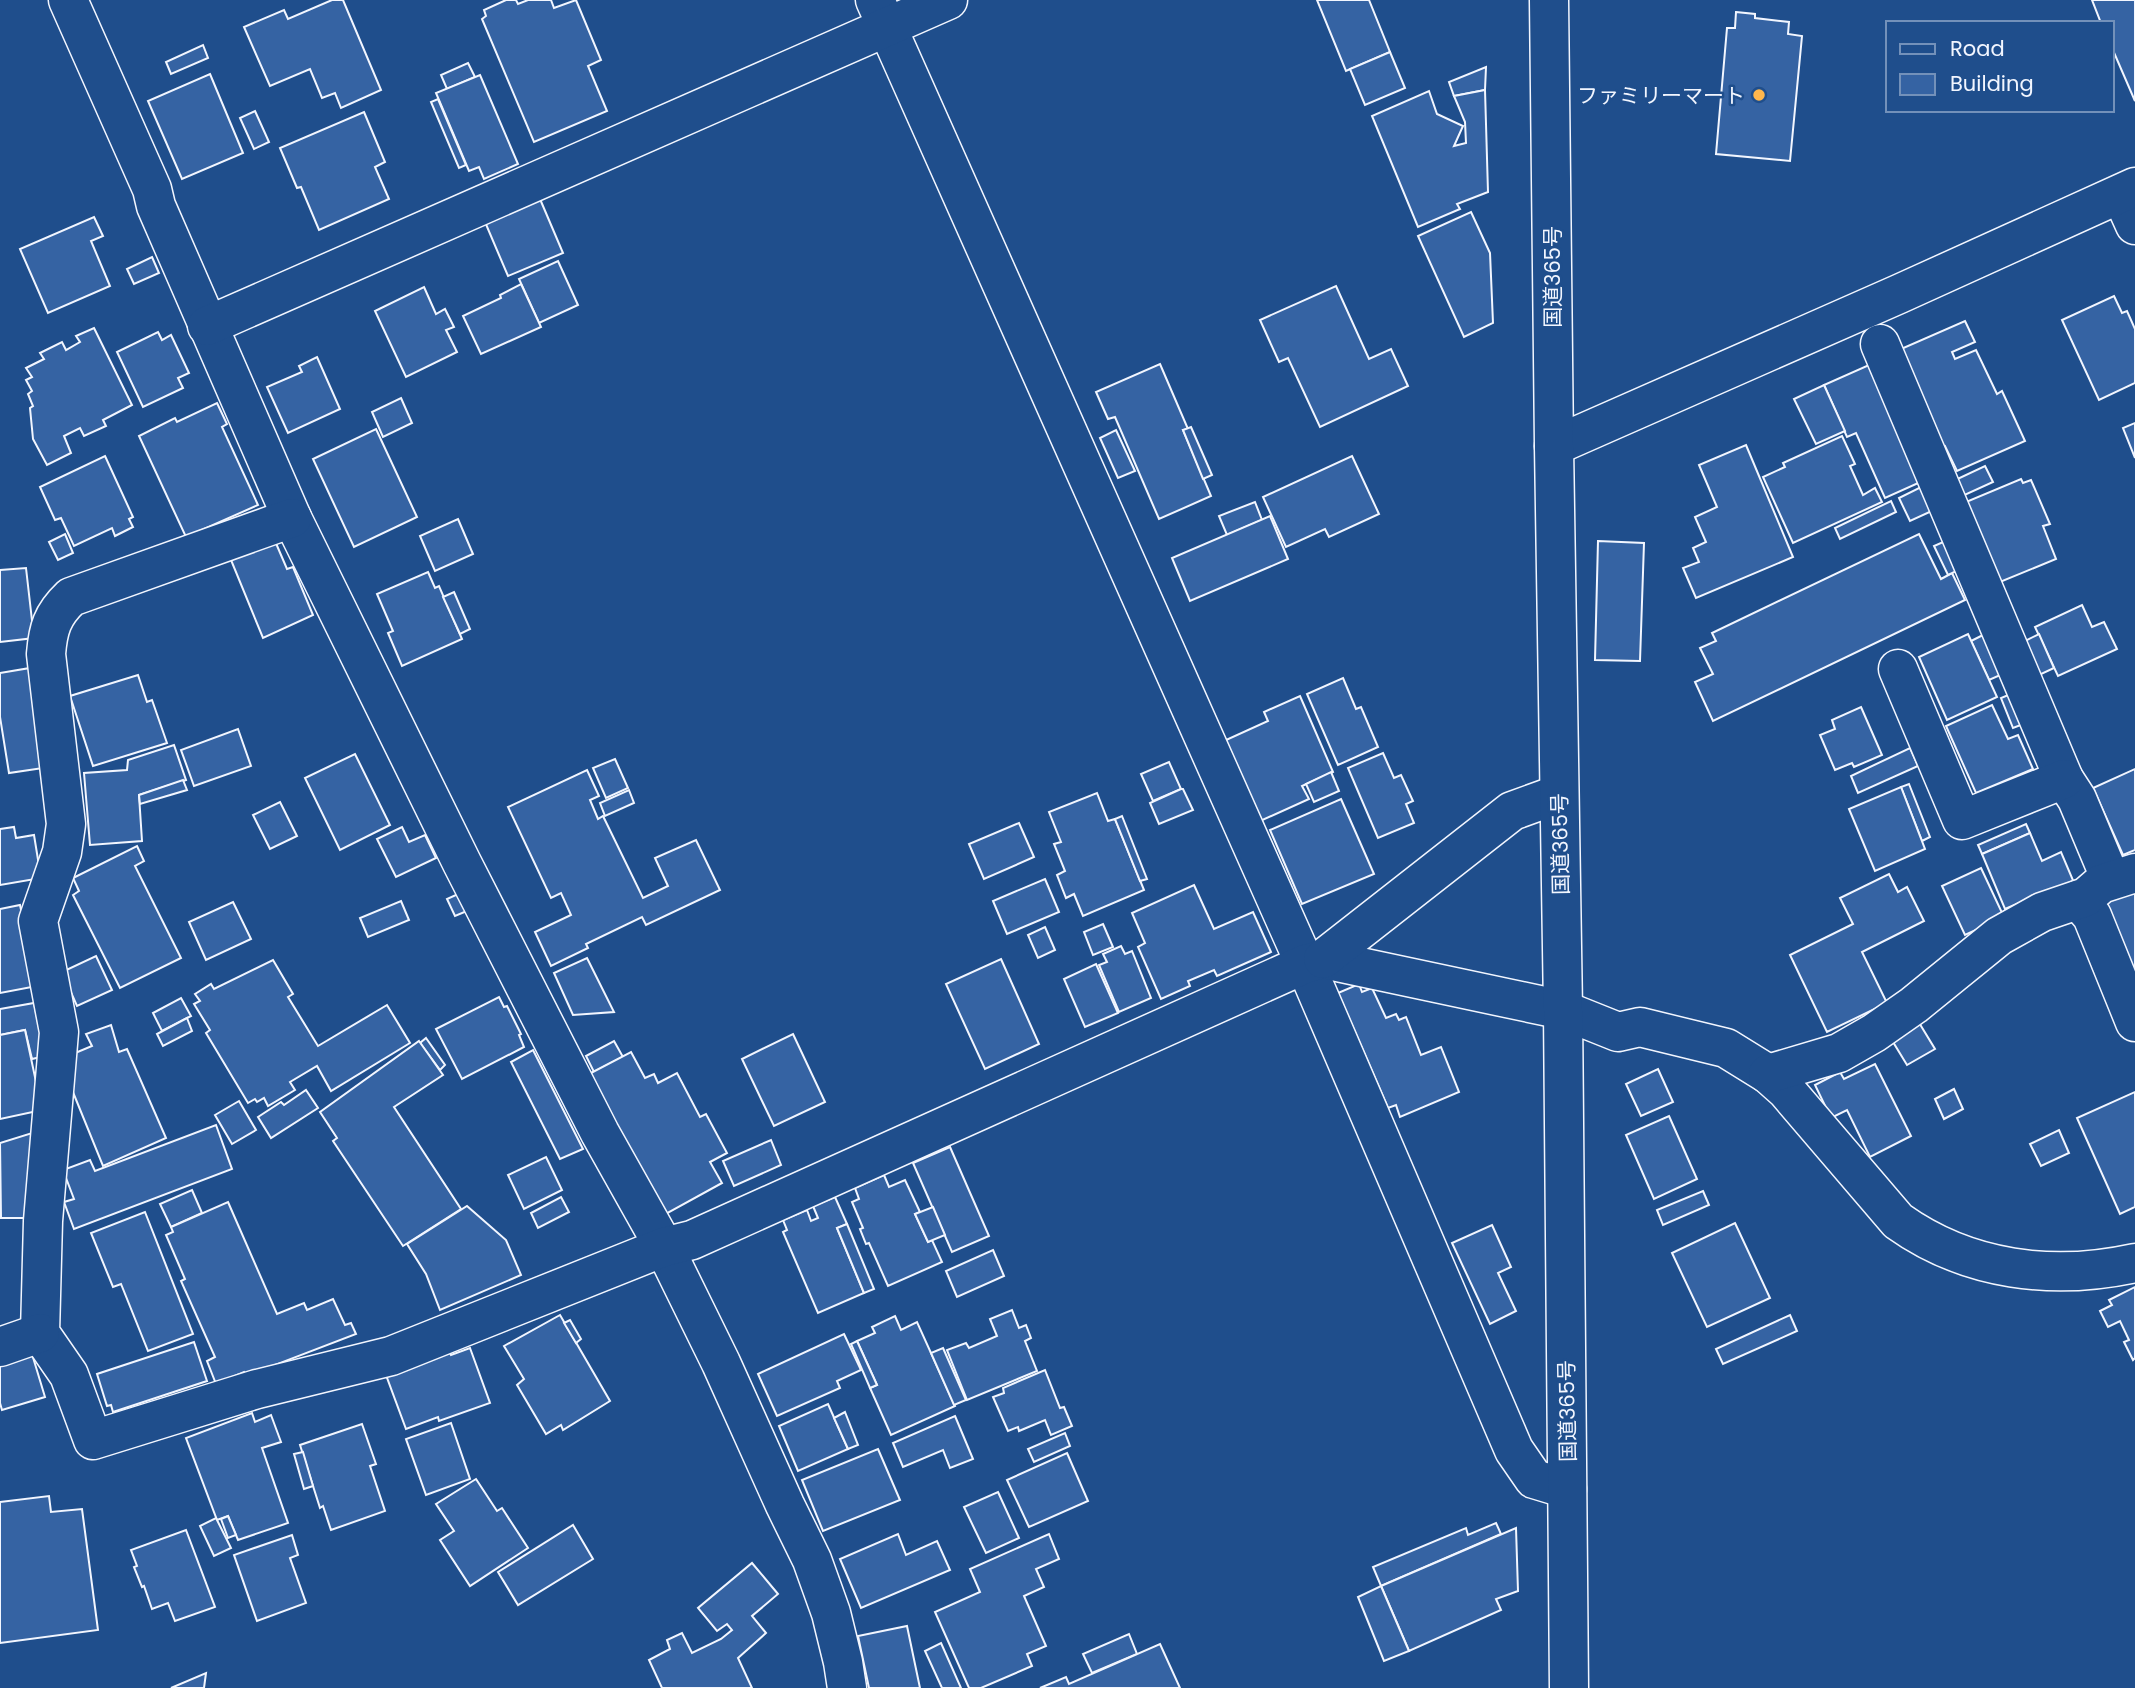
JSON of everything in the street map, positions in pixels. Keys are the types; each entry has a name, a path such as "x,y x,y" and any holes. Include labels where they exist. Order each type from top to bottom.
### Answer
{"main road":[{"path":"68,0 292,518 462,863 593,1120 664,1247 812,1560 831,1613 847,1688"},
{"path":"207,326 881,13 948,0"},
{"name":"国道365号","path":"1549,0 1569,1688"},
{"path":"881,13 1314,962 1514,1450 1534,1479 1567,1489"},
{"path":"1554,446 1899,295 2130,202"},
{"path":"1768,1074 1839,1053 1914,1005 1999,936 2042,912 2086,897 2101,884 2123,876 2064,779 1880,344"},
{"path":"292,518 71,597 62,606 48,630 46,654 66,824 62,852 38,921 59,1032 43,1222 40,1333 69,1375 93,1440 257,1389 391,1356 664,1247 692,1240 1314,962 1512,811 1559,794"},
{"path":"1898,669 1962,820 2064,779"},
{"path":"2078,900 2092,916 2135,1022"},
{"path":"1314,962 1563,1010 1618,1032 1640,1027 1726,1048 1768,1074 1786,1090 1898,1221 1918,1235 1965,1255 2004,1266 2037,1271 2102,1270 2135,1263"},
{"path":"0,1347 40,1333"}],"building":[{"path":"332,0 343,0 381,90 341,108 335,93 322,98 310,69 270,86 244,27 284,10 288,19"},
{"path":"506,0 516,0 518,4 528,0 551,0 554,8 576,0 601,60 588,66 607,111 534,142 482,19 486,16 484,10"},
{"path":"1317,0 1369,0 1390,52 1346,71"},
{"path":"2092,0 2135,0 2135,101 2114,53 2114,21 2100,21"},
{"name":"ファミリーマート","path":"1736,12 1755,14 1755,18 1789,22 1788,34 1802,36 1790,161 1716,154 1727,28 1735,28"},
{"path":"203,45 208,58 171,74 166,62"},
{"path":"1390,52 1405,88 1365,105 1350,69"},
{"path":"468,63 475,77 447,89 441,75"},
{"path":"1486,67 1485,90 1454,96 1449,82"},
{"path":"210,74 243,153 182,179 148,101"},
{"path":"480,75 518,164 484,179 479,167 469,171 436,93"},
{"path":"1485,90 1488,192 1457,204 1460,209 1418,227 1372,116 1429,91 1437,114 1463,126 1454,146 1466,143 1465,122 1454,96"},
{"path":"438,99 466,165 459,168 431,102"},
{"path":"255,111 269,142 254,149 240,118"},
{"path":"364,112 385,162 375,167 389,199 319,230 301,187 297,188 280,148"},
{"path":"540,199 563,253 508,276 485,222"},
{"path":"1471,212 1490,253 1493,323 1464,337 1418,236"},
{"path":"94,217 103,236 91,241 110,286 48,313 20,249"},
{"path":"152,257 159,273 134,284 127,269"},
{"path":"558,261 578,305 539,323 519,279"},
{"path":"521,284 541,327 481,354 463,316 501,298 500,295"},
{"path":"1336,286 1369,359 1391,349 1408,386 1320,427 1288,358 1279,362 1260,320"},
{"path":"424,287 436,314 445,309 454,327 446,330 457,352 406,377 375,311"},
{"path":"2114,296 2122,313 2127,311 2135,329 2135,383 2099,400 2062,320"},
{"path":"1965,321 1975,342 1952,352 1955,359 1976,350 1997,394 2002,391 2025,441 1957,471 1945,446 1941,448 1901,349"},
{"path":"94,328 132,405 103,420 106,426 84,436 80,428 64,436 71,453 47,465 33,439 30,408 33,406 28,394 32,391 26,380 32,377 26,368 44,359 40,353 62,342 66,350 80,342 76,336"},
{"path":"158,332 162,340 171,335 189,373 178,378 183,388 143,407 117,352"},
{"path":"317,357 340,409 288,433 267,387 302,372 299,366"},
{"path":"1160,364 1188,429 1183,430 1211,496 1159,519 1115,417 1108,419 1096,392"},
{"path":"1869,365 1925,480 1885,498 1856,433 1847,437 1824,385"},
{"path":"1824,385 1845,431 1816,444 1794,399"},
{"path":"401,398 412,423 383,437 372,412"},
{"path":"217,403 227,424 222,427 258,505 186,537 139,436 175,418 177,422"},
{"path":"2135,423 2135,458 2123,428"},
{"path":"1191,427 1212,475 1203,479 1183,430"},
{"path":"376,429 417,517 354,547 313,459"},
{"path":"1116,430 1135,471 1118,478 1100,438"},
{"path":"1842,436 1855,464 1850,466 1863,495 1875,488 1882,502 1793,543 1763,477 1785,467 1783,463"},
{"path":"1746,445 1793,557 1696,598 1683,568 1699,562 1693,548 1706,542 1695,517 1717,507 1699,465"},
{"path":"105,456 133,517 129,519 133,527 115,536 112,528 74,546 61,518 55,520 40,487"},
{"path":"1352,456 1379,514 1329,537 1325,529 1286,547 1263,497"},
{"path":"1985,466 1993,482 1958,498 1951,482"},
{"path":"2021,479 2023,483 2031,480 2050,524 2043,526 2056,559 2000,582 1966,502"},
{"path":"1923,486 1934,510 1910,521 1899,498"},
{"path":"1891,501 1896,512 1840,539 1835,528"},
{"path":"1255,502 1262,520 1227,535 1219,516"},
{"path":"1270,516 1288,559 1190,601 1172,558"},
{"path":"458,519 473,554 435,571 420,536"},
{"path":"65,534 73,553 58,560 49,542"},
{"path":"1919,534 1941,579 1952,573 1965,600 1713,721 1695,682 1713,674 1700,648 1716,641 1712,633"},
{"path":"1950,539 1963,568 1948,575 1934,546"},
{"path":"275,541 287,569 293,567 313,615 263,638 231,560"},
{"path":"1598,541 1644,543 1640,661 1595,660"},
{"path":"26,568 34,638 0,642 0,570"},
{"path":"428,572 435,588 439,586 462,639 402,666 388,633 393,631 377,594"},
{"path":"454,592 470,629 460,634 443,597"},
{"path":"2082,605 2092,627 2104,622 2117,649 2058,676 2035,627"},
{"path":"1989,632 2005,673 1989,680 1971,641"},
{"path":"1968,634 1997,697 1947,720 1919,657"},
{"path":"2039,634 2054,668 2037,676 2021,643"},
{"path":"30,668 50,767 9,773 0,717 0,673"},
{"path":"138,675 147,702 152,700 167,743 93,766 70,696"},
{"path":"1343,678 1356,709 1361,707 1378,747 1338,765 1307,694"},
{"path":"2013,693 2026,723 2013,728 2001,698"},
{"path":"1300,696 1333,772 1302,786 1309,799 1258,822 1226,740 1268,721 1264,712"},
{"path":"1992,705 2008,739 2018,735 2033,769 1976,793 1946,726"},
{"path":"1861,707 1882,755 1854,767 1852,763 1835,770 1820,735 1835,729 1832,720"},
{"path":"238,729 251,766 194,786 181,750"},
{"path":"174,745 186,780 139,795 142,841 90,845 84,773 127,770 128,760"},
{"path":"1910,748 1918,766 1858,793 1851,776"},
{"path":"1383,753 1394,778 1401,775 1413,801 1406,804 1414,823 1378,838 1348,768"},
{"path":"355,754 390,825 340,850 305,778"},
{"path":"615,759 628,788 606,798 593,768"},
{"path":"1169,762 1181,789 1153,801 1141,774"},
{"path":"2135,769 2135,850 2123,855 2093,788"},
{"path":"587,770 599,796 590,800 598,819 603,816 643,898 668,886 655,858 696,840 720,890 646,925 642,917 586,944 588,948 551,966 535,932 571,915 561,893 551,898 508,807"},
{"path":"1331,772 1339,791 1314,802 1306,784"},
{"path":"183,780 187,790 140,804 139,795"},
{"path":"1909,784 1930,837 1922,841 1901,787"},
{"path":"1901,787 1925,849 1875,871 1849,809"},
{"path":"1181,789 1193,810 1159,824 1150,803"},
{"path":"629,790 634,803 605,816 600,803"},
{"path":"1097,793 1108,821 1115,819 1144,890 1083,916 1074,894 1066,898 1057,875 1065,871 1054,844 1061,842 1049,812"},
{"path":"1341,799 1374,874 1302,904 1270,830"},
{"path":"280,802 297,836 270,849 253,815"},
{"path":"1122,816 1147,879 1140,881 1115,819"},
{"path":"1019,823 1034,857 984,879 969,844"},
{"path":"2026,824 2030,833 1982,854 1978,845"},
{"path":"14,827 16,838 34,835 41,878 0,885 0,829"},
{"path":"402,827 409,842 425,835 436,858 396,877 377,839"},
{"path":"2030,833 2042,861 2061,852 2075,885 2045,892 2005,909 1982,854"},
{"path":"137,846 144,861 135,866 181,958 120,988 73,895 79,891 73,878"},
{"path":"1981,868 2004,917 1965,935 1942,886"},
{"path":"1889,874 1898,892 1907,887 1924,921 1862,952 1887,1003 1827,1032 1790,955 1853,924 1840,898"},
{"path":"1045,879 1059,912 1007,934 993,901"},
{"path":"1194,885 1214,929 1253,912 1271,952 1217,976 1214,970 1188,981 1190,986 1161,999 1138,947 1145,943 1132,913"},
{"path":"2135,890 2135,987 2102,904"},
{"path":"458,894 467,911 455,916 447,899"},
{"path":"401,901 409,920 368,937 360,918"},
{"path":"233,902 251,939 206,960 189,922"},
{"path":"20,905 37,986 0,993 0,909"},
{"path":"1103,924 1113,947 1093,955 1084,932"},
{"path":"1045,927 1055,950 1038,958 1028,935"},
{"path":"1121,946 1125,954 1132,951 1151,998 1119,1012 1099,965 1107,962 1103,954"},
{"path":"96,956 112,990 77,1006 62,972"},
{"path":"587,958 614,1012 573,1015 554,973"},
{"path":"1001,959 1039,1044 985,1069 946,984"},
{"path":"273,960 293,994 288,997 318,1046 387,1005 410,1043 331,1091 317,1066 290,1082 295,1090 268,1106 264,1098 248,1103 206,1033 210,1030 194,1004 200,1001 195,994 211,984 214,989"},
{"path":"1096,964 1118,1013 1085,1027 1064,979"},
{"path":"1359,984 1362,992 1372,988 1386,1018 1396,1014 1399,1020 1406,1017 1421,1055 1441,1047 1459,1092 1400,1117 1396,1105 1388,1108 1338,993"},
{"path":"499,997 504,1007 507,1006 521,1034 519,1035 524,1047 462,1079 436,1029"},
{"path":"181,998 191,1016 162,1031 153,1013"},
{"path":"34,1003 45,1056 32,1059 25,1030 0,1035 0,1009"},
{"path":"187,1018 192,1031 163,1046 157,1034"},
{"path":"1918,1021 1935,1049 1907,1065 1890,1037"},
{"path":"111,1025 119,1052 127,1049 166,1138 103,1166 66,1075 68,1056 92,1046 86,1034"},
{"path":"25,1030 42,1110 0,1119 0,1035"},
{"path":"793,1034 825,1102 774,1126 742,1059"},
{"path":"426,1038 445,1065 440,1070 420,1043"},
{"path":"419,1041 443,1075 394,1107 461,1209 403,1246 333,1141 337,1138 320,1112"},
{"path":"614,1041 623,1057 594,1072 586,1056"},
{"path":"533,1050 583,1149 560,1159 511,1062"},
{"path":"631,1052 645,1078 654,1074 658,1083 677,1073 700,1117 706,1114 727,1153 710,1162 722,1183 664,1215 589,1074"},
{"path":"1875,1064 1911,1136 1870,1157 1847,1110 1831,1118 1815,1085 1840,1072 1844,1079"},
{"path":"1658,1069 1673,1102 1641,1116 1626,1084"},
{"path":"1954,1089 1963,1109 1944,1119 1935,1099"},
{"path":"306,1090 318,1108 271,1138 258,1117 281,1102 284,1105"},
{"path":"2135,1092 2135,1207 2120,1214 2077,1118"},
{"path":"239,1101 256,1130 232,1144 215,1115"},
{"path":"1669,1116 1697,1179 1654,1199 1626,1135"},
{"path":"216,1125 232,1169 74,1229 64,1202 74,1199 63,1170 90,1160 95,1171"},
{"path":"2059,1130 2069,1153 2041,1166 2030,1144"},
{"path":"32,1133 30,1218 1,1218 0,1143"},
{"path":"771,1140 781,1165 734,1186 723,1161"},
{"path":"950,1147 989,1236 952,1252 913,1163"},
{"path":"546,1157 562,1190 524,1209 508,1175"},
{"path":"884,1175 889,1187 905,1180 920,1212 915,1214 928,1242 932,1240 942,1262 888,1286 869,1243 866,1244 860,1229 863,1228 852,1202 859,1199 855,1188"},
{"path":"192,1190 202,1213 171,1227 160,1204"},
{"path":"1703,1191 1709,1205 1663,1225 1657,1210"},
{"path":"561,1197 569,1212 538,1228 531,1213"},
{"path":"835,1197 847,1224 837,1228 864,1293 818,1313 783,1232 787,1230 783,1220 807,1210 811,1221 818,1218 813,1206"},
{"path":"228,1202 277,1314 304,1303 307,1310 333,1299 345,1325 351,1323 356,1334 246,1376 244,1372 216,1384 207,1361 215,1357 181,1281 185,1279 166,1235 173,1232 171,1227"},
{"path":"467,1206 506,1240 521,1275 440,1310 426,1274 407,1244"},
{"path":"933,1207 945,1235 928,1242 915,1214"},
{"path":"145,1212 193,1334 148,1351 121,1284 113,1287 91,1233"},
{"path":"1735,1223 1770,1298 1707,1327 1672,1253"},
{"path":"847,1224 874,1289 864,1293 837,1228"},
{"path":"1492,1225 1511,1267 1498,1273 1516,1311 1490,1324 1452,1243"},
{"path":"993,1250 1004,1276 957,1297 946,1271"},
{"path":"2135,1287 2133,1360 2124,1342 2129,1340 2120,1321 2108,1327 2100,1311 2112,1305 2109,1300"},
{"path":"1012,1310 1019,1328 1026,1325 1031,1338 1025,1341 1037,1371 967,1400 947,1350 966,1343 969,1348 997,1336 990,1319"},
{"path":"560,1315 610,1401 563,1430 561,1425 546,1434 517,1385 524,1379 504,1346"},
{"path":"1790,1315 1797,1331 1723,1364 1716,1349"},
{"path":"895,1316 901,1330 917,1322 955,1406 891,1435 870,1388 877,1385 857,1341 875,1333 872,1327"},
{"path":"570,1320 581,1339 576,1343 564,1323"},
{"path":"844,1334 861,1370 837,1381 840,1388 777,1416 758,1374"},
{"path":"857,1341 877,1385 870,1388 851,1344"},
{"path":"194,1342 207,1381 113,1412 111,1405 107,1406 97,1374"},
{"path":"470,1348 490,1403 439,1421 438,1417 406,1429 386,1375 449,1351 451,1355"},
{"path":"943,1348 966,1400 954,1405 931,1353"},
{"path":"32,1354 45,1397 2,1410 0,1364"},
{"path":"1045,1370 1060,1408 1064,1407 1072,1426 1051,1435 1045,1420 1019,1431 1018,1427 1008,1431 993,1397 1004,1393 1003,1388"},
{"path":"828,1404 848,1449 798,1471 779,1426"},
{"path":"845,1412 858,1445 848,1449 834,1418"},
{"path":"252,1413 255,1422 271,1415 281,1442 262,1448 288,1523 238,1540 228,1516 217,1520 186,1438"},
{"path":"955,1416 973,1459 950,1468 943,1450 903,1467 893,1443"},
{"path":"451,1423 470,1479 426,1495 406,1439"},
{"path":"362,1424 376,1464 370,1466 385,1511 331,1530 323,1506 320,1508 300,1445"},
{"path":"1065,1433 1070,1446 1034,1462 1028,1449"},
{"path":"878,1449 900,1500 823,1531 802,1480"},
{"path":"303,1452 313,1486 304,1489 294,1454"},
{"path":"1067,1453 1088,1501 1029,1527 1007,1480"},
{"path":"476,1479 497,1511 502,1508 528,1548 470,1586 440,1540 454,1531 436,1504"},
{"path":"998,1492 1019,1538 986,1553 964,1507"},
{"path":"49,1496 51,1512 82,1509 98,1630 0,1643 0,1502"},
{"path":"228,1516 236,1535 228,1538 221,1519"},
{"path":"216,1518 231,1548 214,1556 200,1526"},
{"path":"1496,1523 1501,1534 1381,1586 1373,1567 1466,1528 1468,1535"},
{"path":"573,1525 593,1559 518,1605 498,1572"},
{"path":"1516,1528 1518,1591 1496,1599 1501,1610 1409,1651 1381,1586"},
{"path":"186,1530 215,1607 175,1621 168,1603 152,1609 134,1567 137,1566 131,1550"},
{"path":"898,1534 906,1555 937,1541 950,1570 861,1608 840,1559"},
{"path":"1049,1534 1059,1559 1036,1569 1044,1587 1024,1596 1046,1646 1027,1654 1032,1666 981,1688 969,1688 935,1612 980,1592 970,1569"},
{"path":"292,1535 298,1555 290,1558 306,1603 257,1621 234,1555"},
{"path":"752,1563 778,1594 752,1616 766,1633 738,1658 752,1688 662,1688 649,1660 670,1649 667,1640 682,1633 692,1653 721,1639 732,1630 727,1624 717,1631 698,1608"},
{"path":"1381,1586 1409,1651 1384,1661 1358,1597"},
{"path":"907,1626 920,1688 869,1688 858,1636"},
{"path":"1129,1634 1137,1654 1092,1673 1083,1654"},
{"path":"941,1643 961,1688 942,1688 925,1651"},
{"path":"1160,1644 1180,1688 1040,1688 1066,1677 1069,1684"},
{"path":"206,1673 204,1688 171,1688"}],"place":[{"name":"ファミリーマート","path":"1759,95"}]}
